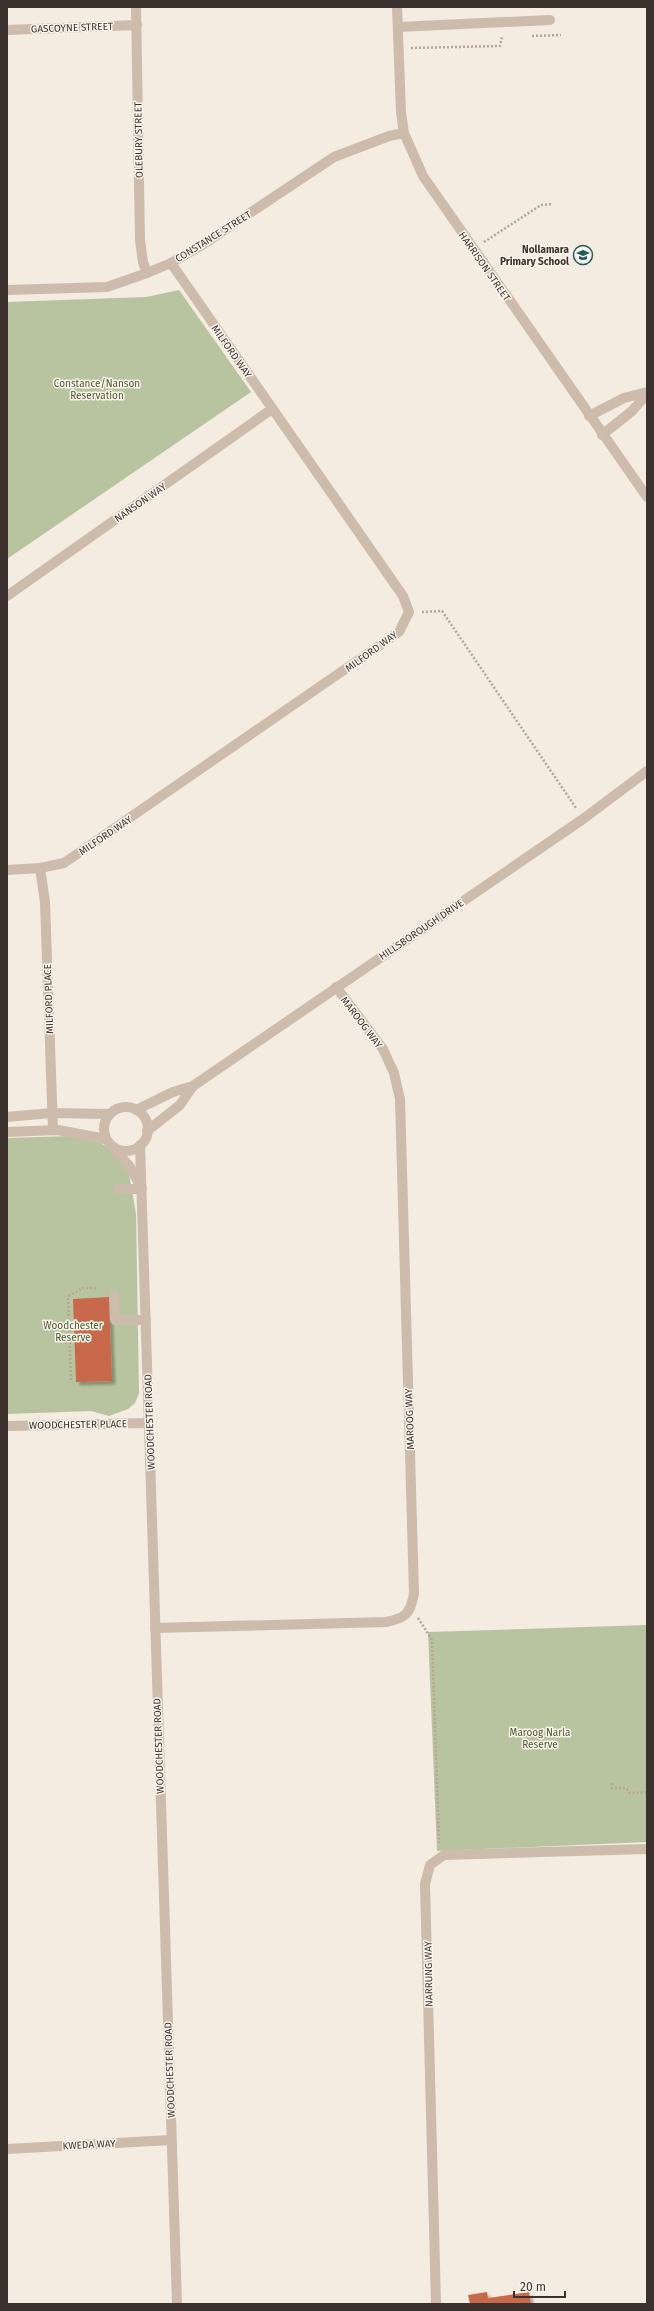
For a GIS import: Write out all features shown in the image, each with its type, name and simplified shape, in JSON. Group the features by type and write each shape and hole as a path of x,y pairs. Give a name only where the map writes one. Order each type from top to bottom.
{"street":[{"name":"OLEBURY STREET","path":"136,7 140,240 143,262 147,273"},
{"name":"HARRISON STREET","path":"397,7 401,112 404,133 424,176 602,435 647,497"},
{"path":"398,27 550,20"},
{"name":"GASCOYNE STREET","path":"7,30 137,25"},
{"name":"CONSTANCE STREET","path":"7,290 107,287 147,273 171,263 202,245 334,157 389,136 404,133"},
{"name":"MILFORD WAY","path":"7,870 40,868 64,863 399,632 409,612 403,596 171,263"},
{"path":"589,416 624,398 647,393"},
{"path":"602,435 632,411 647,393"},
{"name":"NANSON WAY","path":"7,596 272,409"},
{"name":"HILLSBOROUGH DRIVE","path":"136,1110 172,1092 193,1086 583,819 647,771"},
{"name":"MILFORD PLACE","path":"40,868 45,902 53,1130"},
{"name":"MAROOG WAY","path":"336,987 384,1049 394,1073 400,1099 414,1594 412,1608"},
{"name":"HILLSBOROUGH DRIVE","path":"147,1131 180,1105 193,1086"},
{"path":"7,1132 53,1130 72,1131 109,1142 126,1151 140,1145 147,1131 146,1121 142,1115 136,1110 126,1107 115,1109 109,1114 104,1124 109,1142"},
{"path":"7,1117 52,1113 109,1114"},
{"name":"WOODCHESTER ROAD","path":"109,1142 130,1167 142,1188"},
{"name":"WOODCHESTER ROAD","path":"140,1145 154,1628 177,2304"},
{"path":"118,1189 142,1188"},
{"path":"114,1296 115,1320 146,1320"},
{"name":"WOODCHESTER PLACE","path":"7,1426 149,1423"},
{"path":"154,1628 386,1622 402,1619 412,1608"},
{"path":"440,1857 647,1849"},
{"name":"NARRUNG WAY","path":"436,2304 425,1884 430,1865 440,1857"},
{"name":"KWEDA WAY","path":"7,2149 171,2140"}],"path":[{"path":"531,36 561,35"},
{"path":"399,49 500,46 500,37 508,37"},
{"path":"474,248 541,205 553,204"},
{"path":"409,612 442,611 583,819"},
{"path":"70,1380 68,1297 82,1288 96,1288"},
{"path":"412,1608 432,1640 440,1857"},
{"path":"612,1783 612,1788 626,1788 630,1793 647,1792"}],"green space":[{"name":"Constance/Nanson Reservation","path":"179,290 251,392 7,559 7,302 146,297"},
{"name":"Woodchester Reserve","path":"73,1136 96,1139 114,1153 129,1174 136,1214 139,1393 135,1403 128,1409 109,1416 91,1411 7,1414 7,1138"},
{"name":"Maroog Narla Reserve","path":"647,1625 647,1842 437,1851 428,1632"}],"building":[{"path":"109,1297 112,1381 76,1382 73,1299"},
{"path":"487,2292 488,2298 529,2292 531,2304 470,2304 468,2295"}],"place":[{"name":"Nollamara Primary School","path":"583,255"}]}
